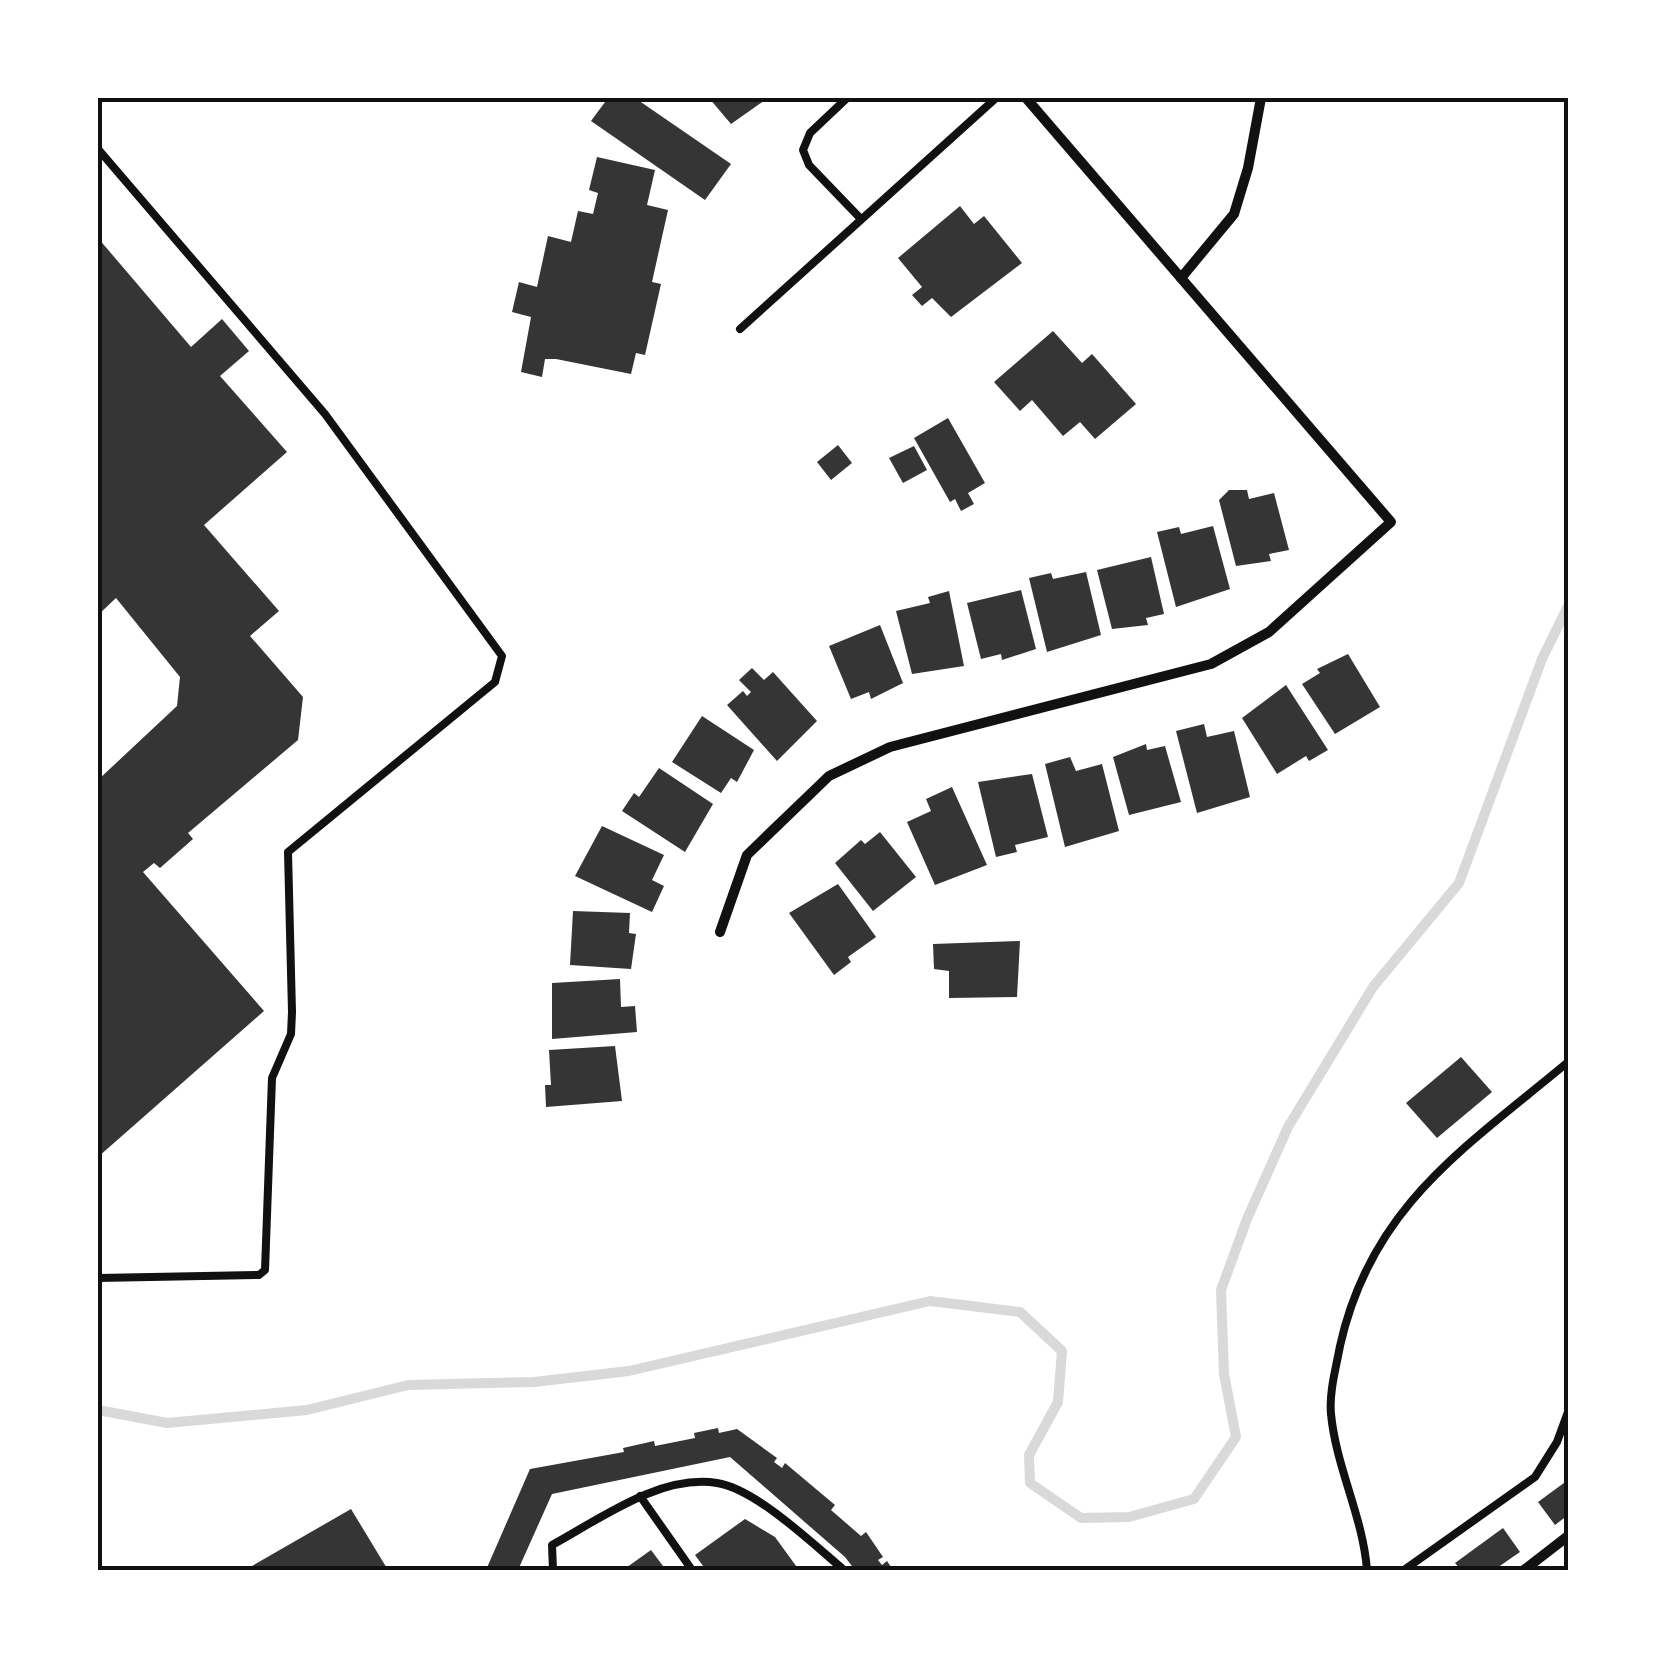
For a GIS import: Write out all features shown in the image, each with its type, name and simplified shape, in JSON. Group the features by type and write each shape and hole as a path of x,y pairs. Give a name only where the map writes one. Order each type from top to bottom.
{"street":[{"path":"720,932 747,855 828,776 890,747 1211,664 1270,632 1391,522 1026,98"},
{"path":"1181,278 1234,214 1248,168 1261,98"},
{"path":"1524,1570 1568,1536"}],"lane":[{"path":"847,98 810,133 802,150 808,165 860,218"},
{"path":"740,328 996,98"},
{"path":"98,149 326,414 502,656 495,682 288,852 292,1012 288,1045 272,1078 265,1270 260,1274 98,1278"},
{"path":"1367,1570 1330,1413 1339,1354 1355,1292 1383,1234 1422,1186 1568,1062"},
{"path":"1404,1570 1535,1477 1552,1453 1568,1412"},
{"path":"552,1570 552,1544 640,1496 698,1482 719,1483 766,1508 844,1570"},
{"path":"640,1496 692,1570"}],"building":[{"path":"608,98 635,98 731,164 705,200 591,121"},
{"path":"709,98 768,98 731,124"},
{"path":"597,157 655,170 647,205 668,210 652,282 661,284 645,355 636,353 631,374 556,359 545,359 542,377 521,372 531,317 512,312 519,282 537,287 548,236 571,242 578,211 593,214 598,193 589,190"},
{"path":"960,206 974,224 984,216 1022,263 951,317 932,298 922,306 912,295 922,287 898,258"},
{"path":"98,238 191,347 222,319 249,351 220,376 287,452 204,525 279,611 250,636 303,697 298,740 188,833 193,839 160,868 154,863 143,872 264,1011 98,1157 98,780 177,706 180,677 116,598 98,615"},
{"path":"1053,331 1082,363 1092,354 1136,404 1095,439 1080,422 1063,436 1032,400 1020,411 994,382"},
{"path":"948,418 985,483 968,493 974,504 961,511 955,499 950,502 914,438"},
{"path":"838,445 852,463 831,480 817,462"},
{"path":"914,446 927,470 903,483 889,458"},
{"path":"1229,490 1247,490 1249,499 1274,493 1289,550 1269,554 1271,561 1236,566 1219,500"},
{"path":"1213,526 1230,589 1176,607 1157,532 1179,527 1181,534"},
{"path":"1151,557 1164,614 1146,618 1148,625 1112,629 1097,570"},
{"path":"1086,572 1101,635 1047,652 1029,578 1051,573 1053,579"},
{"path":"1021,590 1036,649 1002,660 1001,654 981,659 967,603"},
{"path":"949,591 964,666 912,674 896,611 930,603 928,597"},
{"path":"880,625 903,683 871,699 869,692 851,699 829,646"},
{"path":"1348,654 1380,707 1335,734 1302,684 1320,673 1317,669"},
{"path":"752,668 764,680 773,672 817,721 777,761 727,705 743,691 747,696 751,692 739,680"},
{"path":"1286,685 1328,750 1309,761 1306,756 1277,774 1242,718"},
{"path":"702,716 754,750 737,782 731,778 721,793 672,762"},
{"path":"1204,724 1207,737 1234,731 1250,797 1197,813 1176,731"},
{"path":"1146,744 1147,750 1165,746 1181,802 1129,815 1113,757"},
{"path":"1070,757 1076,771 1102,764 1119,831 1065,847 1045,764"},
{"path":"659,768 713,804 685,852 622,811 634,793 639,797"},
{"path":"1032,774 1048,837 1015,845 1017,852 996,857 978,782"},
{"path":"952,787 987,865 935,885 907,822 931,811 926,799"},
{"path":"602,826 664,855 652,880 664,886 652,912 575,876"},
{"path":"880,832 916,877 873,911 835,863 861,840 865,844"},
{"path":"838,884 876,937 848,957 851,962 834,975 789,913"},
{"path":"573,911 630,913 629,933 636,934 631,969 570,965"},
{"path":"1020,941 1017,997 949,998 949,971 934,969 933,944"},
{"path":"620,979 621,1007 635,1006 637,1032 552,1039 552,983"},
{"path":"615,1046 622,1101 546,1107 545,1085 551,1085 549,1050"},
{"path":"1461,1057 1492,1092 1437,1138 1406,1103"},
{"path":"718,1428 719,1433 737,1429 777,1458 774,1462 782,1468 785,1463 835,1505 831,1510 861,1536 866,1532 883,1557 878,1560 882,1565 887,1561 893,1570 855,1570 730,1457 552,1494 518,1570 486,1570 530,1469 624,1452 623,1448 654,1441 655,1446 695,1438 694,1433"},
{"path":"1568,1480 1568,1515 1555,1525 1538,1502"},
{"path":"351,1509 388,1570 245,1570"},
{"path":"745,1519 775,1537 799,1570 706,1570 695,1555"},
{"path":"1503,1528 1520,1552 1494,1570 1461,1570 1455,1563"},
{"path":"651,1550 666,1570 623,1570"}],"waterway":[{"path":"98,1410 167,1423 307,1410 408,1385 534,1382 629,1371 930,1301 1020,1312 1062,1351 1058,1402 1029,1455 1030,1483 1081,1518 1129,1517 1194,1499 1236,1437 1224,1374 1221,1290 1247,1219 1288,1127 1373,987 1459,883 1542,659 1568,606"}]}
